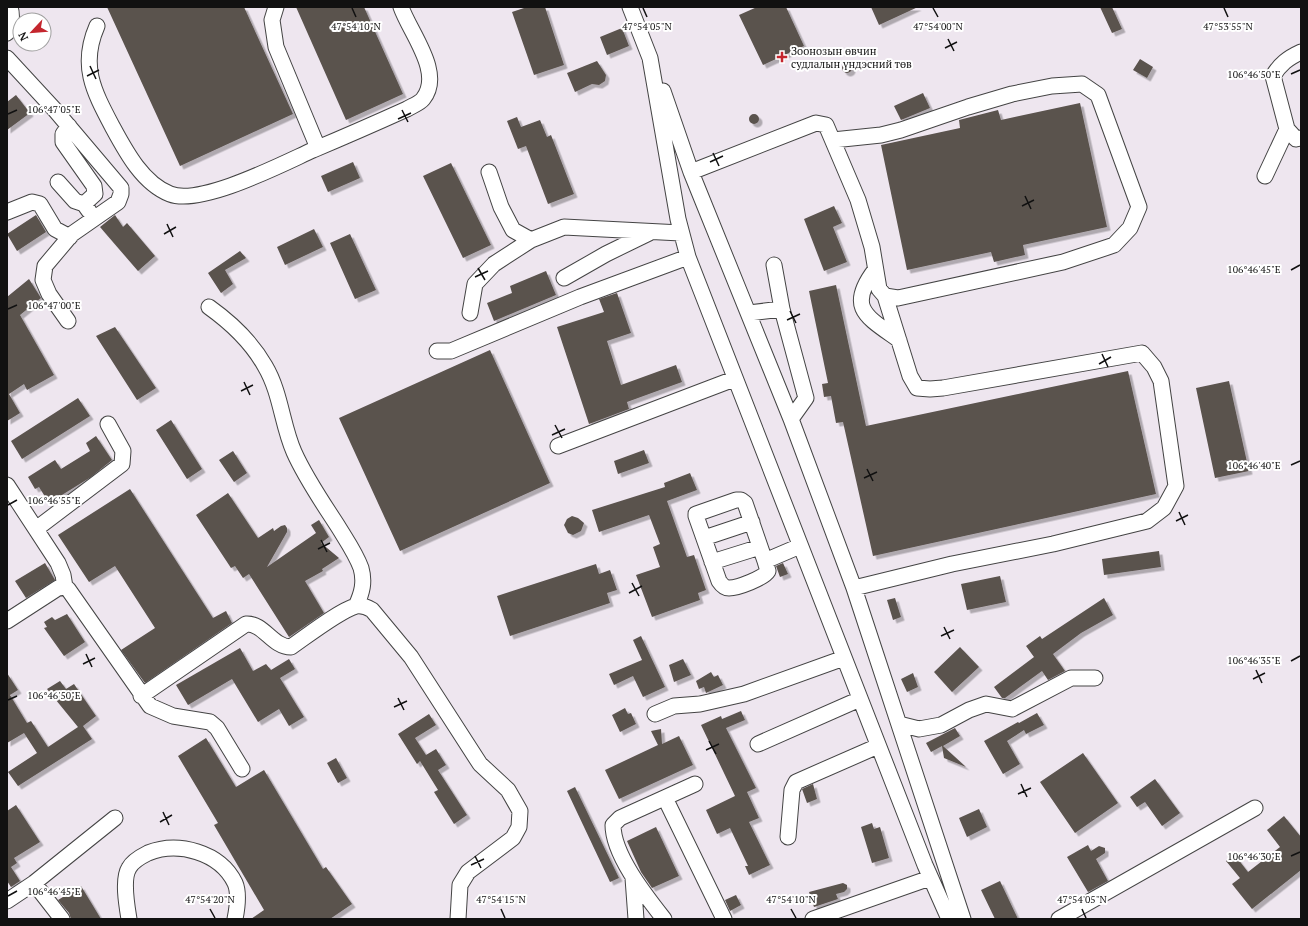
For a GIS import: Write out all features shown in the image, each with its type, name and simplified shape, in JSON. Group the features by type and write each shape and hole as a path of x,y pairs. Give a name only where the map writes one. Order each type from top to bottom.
{"street":[{"path":"7,33 11,25 12,14 10,7"},
{"path":"276,7 272,20 276,46 318,148"},
{"path":"97,26 91,38 88,56 91,84 115,132 143,174 156,186 169,194 179,197 210,192 240,182 407,109 423,100 430,87 431,77 421,47 407,22 401,7"},
{"path":"630,7 691,172 792,419 854,588 963,919"},
{"path":"1301,52 1288,58 1278,66 1273,76 1287,129 1296,138 1301,138"},
{"path":"7,58 69,126 122,188 118,202 70,237 45,266 43,280 49,294 68,321"},
{"path":"650,58 678,219 688,257 734,379 878,746 930,878 948,919"},
{"path":"833,140 888,133 1012,94 1052,86 1082,84 1098,95 1140,207 1130,228 1114,245 1055,264 898,298 885,296"},
{"path":"691,172 816,122 826,125 858,200 872,247 879,289 885,296 910,376 918,388 930,390 1142,353 1154,367 1161,381 1176,486 1164,508 1147,521 1053,544 952,564 854,588"},
{"path":"69,126 63,134 63,142 94,186 95,194 84,204"},
{"path":"1265,176 1287,129"},
{"path":"489,172 501,207 513,230 531,240"},
{"path":"58,182 75,201 84,204 95,218"},
{"path":"7,212 32,202 40,204 55,229 70,237"},
{"path":"470,313 475,284 494,264 531,240 564,227 651,232 682,232"},
{"path":"564,278 606,254 651,232"},
{"path":"437,351 451,351 580,297 688,257"},
{"path":"774,265 782,309 806,398 792,419"},
{"path":"875,270 865,284 860,299 862,308 869,318 899,340"},
{"path":"209,307 224,318 250,345 265,366 276,391 294,451 306,475 350,546 361,568 364,580 361,596 356,606"},
{"path":"749,313 782,309"},
{"path":"558,446 734,379"},
{"path":"36,529 122,464 123,451 108,424"},
{"path":"7,485 58,563 63,575 64,588"},
{"path":"736,500 741,500 745,503 752,522 768,571 761,578 729,588 723,586 719,581 696,516 698,512 736,500"},
{"path":"704,538 752,522"},
{"path":"765,562 800,546"},
{"path":"712,562 760,547"},
{"path":"7,621 55,590 64,588 68,589 141,696 150,706 164,714 184,719 210,722 217,728 242,769"},
{"path":"141,696 246,624 256,626 278,644 284,647 291,647 336,617 356,606 364,606 372,610 411,657 480,764 508,790 520,811 519,827 513,838 468,872 460,885 458,919"},
{"path":"654,714 674,706 700,704 744,694 844,658"},
{"path":"899,724 919,729 941,725 969,710 986,704 1012,709 1071,678 1095,678"},
{"path":"758,744 860,699"},
{"path":"788,837 792,790 796,782 878,746"},
{"path":"664,919 633,877 613,835 613,826 620,818 695,784"},
{"path":"665,798 724,919"},
{"path":"1059,919 1255,808"},
{"path":"7,901 34,883 114,818"},
{"path":"129,919 125,896 128,868 142,856 161,848 192,849 218,862 235,883 237,908 235,919"},
{"path":"633,877 636,919"},
{"path":"813,919 930,878"},
{"path":"34,883 62,919"}],"shaded area":[{"path":"7,7 1301,7 1301,919 7,919"}],"building":[{"path":"107,7 244,7 293,114 180,166"},
{"path":"296,7 364,7 403,94 346,120"},
{"path":"527,7 545,7 564,65 534,75 512,12"},
{"path":"757,7 786,7 804,46 763,65 739,15"},
{"path":"871,7 918,7 879,25"},
{"path":"1100,7 1112,7 1122,29 1112,33"},
{"path":"622,28 629,46 607,55 600,37"},
{"path":"1140,59 1153,67 1147,78 1133,70"},
{"path":"597,61 606,75 605,81 599,85 592,84 575,92 567,73"},
{"path":"845,63 849,63 851,64 851,72 845,73 842,70 842,66"},
{"path":"923,93 930,108 901,120 894,106"},
{"path":"16,95 30,113 7,130 7,102"},
{"path":"1080,103 1107,227 1023,245 1025,255 994,262 991,252 907,270 881,145 960,128 959,120 998,110 1001,120"},
{"path":"752,114 756,114 758,115 758,123 752,124 749,121 749,117"},
{"path":"517,117 521,127 540,120 547,137 551,135 574,194 548,204 526,146 518,149 507,121"},
{"path":"353,162 360,178 328,192 321,176"},
{"path":"451,163 491,245 463,258 423,176"},
{"path":"834,206 842,223 833,227 847,262 824,271 804,219"},
{"path":"36,215 46,232 17,251 7,234"},
{"path":"115,215 123,227 127,223 155,256 138,271 100,227"},
{"path":"314,229 323,247 285,265 277,247"},
{"path":"350,234 376,290 355,299 330,243"},
{"path":"240,251 246,258 225,270 233,284 221,293 208,273"},
{"path":"546,271 556,295 494,321 487,303 512,293 510,286"},
{"path":"29,279 41,298 20,315 54,375 27,390 24,384 9,394 20,413 7,421 7,297"},
{"path":"836,285 866,426 1128,371 1156,494 873,556 843,422 836,423 831,396 824,397 822,384 828,383 809,291"},
{"path":"617,293 631,333 607,341 621,385 676,365 682,382 627,402 629,409 589,424 557,327 604,312 599,299"},
{"path":"115,327 156,388 137,400 96,336"},
{"path":"490,350 550,483 400,551 339,418"},
{"path":"1229,381 1249,471 1215,478 1196,388"},
{"path":"78,398 90,416 22,459 11,441"},
{"path":"171,420 202,469 187,479 156,430"},
{"path":"96,436 112,460 91,477 49,503 39,487 35,489 28,477 55,460 61,469 90,451 86,443"},
{"path":"644,450 649,463 618,474 614,461"},
{"path":"233,451 247,473 234,482 219,460"},
{"path":"690,473 697,490 667,501 687,557 694,555 706,590 698,593 700,600 652,617 636,575 660,567 653,547 660,544 649,515 599,532 592,510 665,487 664,483"},
{"path":"130,489 213,618 226,611 232,623 145,683 121,650 155,628 115,566 89,582 58,535"},
{"path":"228,493 258,538 273,528 274,531 285,525 287,528 287,532 267,567 316,533 311,525 319,520 329,537 321,543 339,558 322,569 323,571 305,581 324,613 289,637 249,574 243,578 235,566 231,568 196,515"},
{"path":"572,516 578,518 584,523 581,531 573,535 568,533 564,525 567,519"},
{"path":"1159,551 1161,567 1104,575 1102,559"},
{"path":"45,563 55,580 26,598 15,581"},
{"path":"783,563 788,574 780,577 776,566"},
{"path":"596,564 599,574 610,570 617,590 607,593 610,603 510,636 497,596"},
{"path":"1000,576 1006,602 967,610 961,584"},
{"path":"895,598 901,617 893,620 887,600"},
{"path":"1104,598 1113,615 1081,633 1053,654 1065,671 1048,680 1042,671 1005,698 1002,698 994,687 1034,657 1026,646 1040,636 1042,639"},
{"path":"67,614 85,642 64,656 44,628 47,627 44,622 52,617 55,620"},
{"path":"641,636 665,687 643,697 633,676 614,685 609,674 642,660 633,640"},
{"path":"960,647 979,667 952,692 934,672"},
{"path":"240,648 253,671 266,664 271,670 289,659 295,669 280,678 304,717 289,726 279,709 258,722 232,679 188,705 176,685"},
{"path":"683,659 691,675 674,682 669,665"},
{"path":"711,672 714,677 718,675 723,685 706,693 704,687 699,689 696,681"},
{"path":"7,673 18,690 10,695 27,723 31,721 48,747 78,727 47,689 60,681 66,689 74,684 96,716 83,726 92,739 18,786 8,772 37,753 24,733 7,743"},
{"path":"913,673 918,687 907,692 901,679"},
{"path":"625,708 628,714 631,713 636,724 620,732 612,715"},
{"path":"741,711 745,720 726,728 756,788 747,792 759,818 749,822 770,865 749,875 745,866 748,866 730,828 717,834 706,810 735,796 701,725 721,716 722,719"},
{"path":"1037,713 1044,725 1026,734 1024,730 1007,741 1020,764 1003,774 984,741"},
{"path":"429,714 436,725 415,738 426,755 436,749 446,765 438,770 467,815 454,824 434,792 438,790 420,761 417,764 398,734"},
{"path":"955,728 960,736 943,746 966,767 944,758 942,746 931,752 926,743"},
{"path":"661,729 662,744 679,736 693,765 619,799 605,770 658,745 651,731"},
{"path":"206,738 236,787 264,770 323,869 326,867 352,904 330,919 251,919 264,910 214,825 218,823 178,756"},
{"path":"1083,753 1118,803 1075,833 1040,782"},
{"path":"336,758 347,778 338,783 327,763"},
{"path":"1155,779 1180,813 1162,826 1145,802 1137,807 1130,797"},
{"path":"813,784 817,799 807,803 802,789"},
{"path":"575,787 619,878 610,882 567,791"},
{"path":"16,805 40,842 14,858 17,863 11,867 20,881 11,887 7,881 7,811"},
{"path":"979,809 987,827 967,837 959,818"},
{"path":"1284,816 1301,837 1301,870 1252,909 1232,884 1240,878 1226,861 1234,854 1248,872 1280,847 1267,830"},
{"path":"872,823 874,829 880,827 889,858 872,863 861,827"},
{"path":"656,827 679,876 652,888 641,872 627,841"},
{"path":"1088,845 1091,851 1099,846 1105,848 1105,853 1096,859 1108,881 1088,892 1067,857"},
{"path":"1000,881 1018,919 995,919 981,890"},
{"path":"843,883 847,885 847,889 844,892 836,894 838,899 814,907 809,892"},
{"path":"81,886 101,919 71,919 69,913 58,900"},
{"path":"736,895 741,905 730,911 725,900"}],"place":[{"name":"Зоонозын өвчин судлалын үндэсний төв","path":"782,57"}]}
